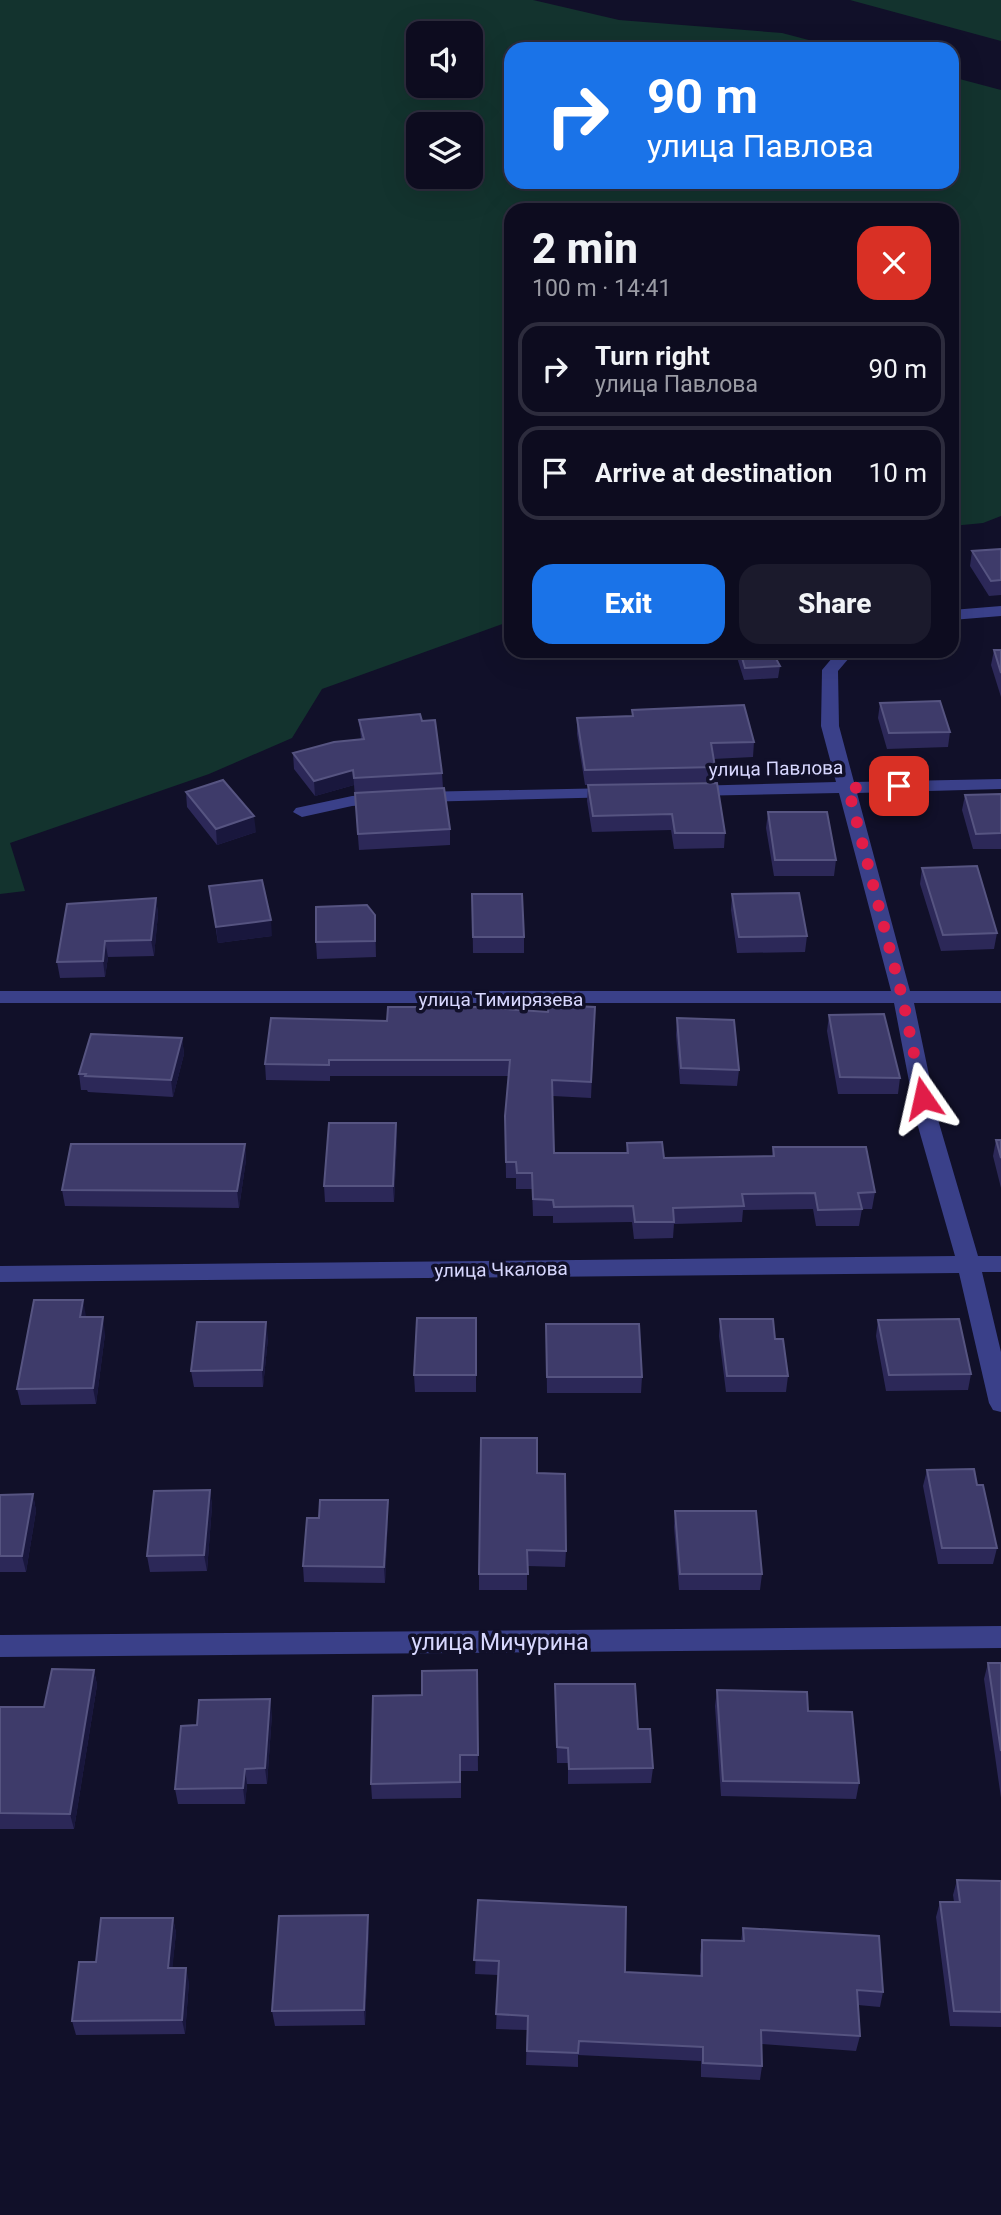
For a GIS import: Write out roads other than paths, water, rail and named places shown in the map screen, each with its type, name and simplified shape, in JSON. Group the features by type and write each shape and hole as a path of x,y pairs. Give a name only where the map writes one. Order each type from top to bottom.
{"street":[{"path":"959,614 1001,611"},
{"path":"841,658 830,670 830,726 903,1000 928,1123 969,1265 1001,1403"},
{"name":"улица Павлова","path":"669,791 1001,784"},
{"path":"302,812 352,801 406,797 627,792"},
{"name":"улица Тимирязева","path":"0,997 903,1000 1001,997"},
{"name":"улица Чкалова","path":"0,1274 1001,1264"},
{"name":"улица Мичурина","path":"0,1646 1001,1637"}]}
